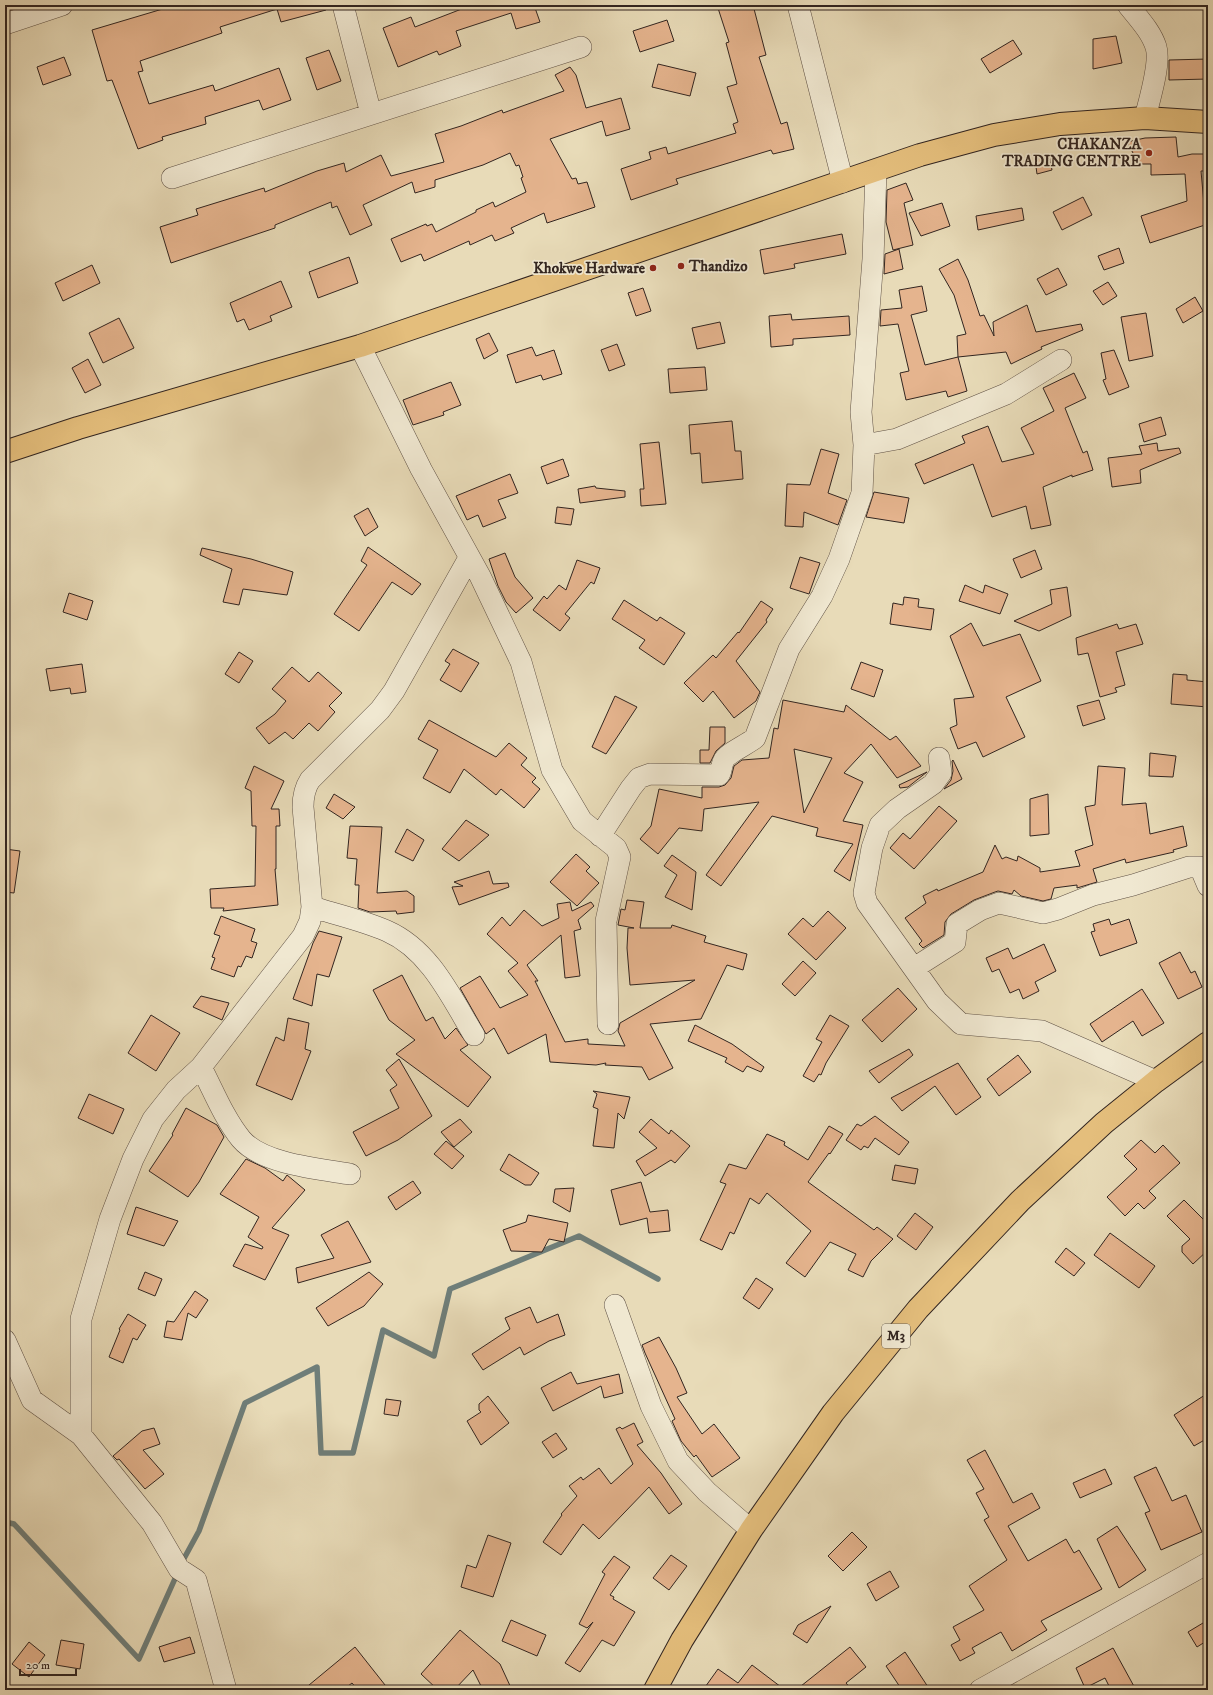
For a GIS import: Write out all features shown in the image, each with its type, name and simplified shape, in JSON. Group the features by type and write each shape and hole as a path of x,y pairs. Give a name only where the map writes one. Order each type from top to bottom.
{"main road":[{"path":"5,452 78,428 360,346 920,156 994,135 1060,124 1145,118 1208,122"},
{"name":"M3","path":"655,1690 682,1640 751,1530 833,1413 918,1309 1020,1201 1104,1123 1156,1081 1208,1043"}],"street":[{"path":"5,24 62,5"},
{"path":"343,5 371,114"},
{"path":"798,5 843,182"},
{"path":"1128,5 1147,29 1156,47 1157,63 1145,118"},
{"path":"172,178 581,47"},
{"path":"600,836 639,778 650,774 719,775 724,760 728,755 755,738 790,649 822,596 839,559 862,493 864,445 861,412 873,259 876,171"},
{"path":"360,346 421,468 480,576 521,662 552,770 582,821 616,848 620,857 606,921 608,1024"},
{"path":"864,445 897,439 1006,394 1061,360"},
{"path":"81,1435 81,1319 110,1219 133,1159 152,1119 176,1090 202,1066 303,936 310,921 312,907 303,807 306,786 310,780 380,710 394,690 470,558"},
{"path":"939,758 941,773 933,784 897,809 880,825 872,848 864,893 867,903 937,1001 961,1024 1042,1031 1156,1081"},
{"path":"914,968 955,942 957,924 980,910 999,903 1043,913 1058,909 1093,895 1133,885 1189,867 1200,867 1208,886"},
{"path":"312,907 388,931 412,946 436,972 474,1035"},
{"path":"202,1066 233,1126 242,1139 254,1150 287,1163 350,1174"},
{"path":"615,1305 651,1406 678,1461 707,1492 751,1530"},
{"path":"5,1340 32,1400 81,1435 152,1523 179,1569 196,1580 226,1690"},
{"path":"980,1690 1208,1563"}],"building":[{"path":"176,5 325,5 326,10 281,22 277,9 220,27 222,33 140,61 143,71 138,72 149,104 213,85 215,91 279,68 291,100 263,110 259,100 205,117 206,124 162,137 163,140 138,149 112,80 107,81 92,30"},
{"path":"472,5 534,5 540,22 516,29 511,13 456,31 461,46 439,55 437,51 398,67 383,28 411,17 415,27"},
{"path":"717,5 753,5 766,55 759,57 781,124 787,122 794,149 773,154 771,150 676,179 678,184 631,200 621,169 651,159 649,152 666,147 668,154 736,133 733,124 738,122 727,87 737,84 726,43 729,42"},
{"path":"667,20 674,41 640,52 633,31"},
{"path":"1116,36 1122,63 1093,69 1093,39"},
{"path":"1013,40 1022,54 990,73 981,59"},
{"path":"329,50 341,81 317,90 306,58"},
{"path":"64,57 71,75 43,85 37,67"},
{"path":"1208,59 1208,79 1169,80 1169,60"},
{"path":"658,64 696,73 690,96 652,87"},
{"path":"570,67 576,75 586,108 621,98 630,129 606,136 602,121 550,139 572,179 576,178 578,184 587,182 595,207 547,223 544,213 511,228 514,233 495,241 492,235 470,245 469,241 424,261 421,254 401,262 391,239 426,224 427,226 432,224 436,232 493,202 495,207 526,192 521,178 523,177 519,165 516,166 510,153 483,165 435,180 435,187 415,193 412,182 363,205 372,225 350,235 337,206 332,208 331,202 275,225 275,228 171,263 160,227 198,215 196,209 264,188 265,192 317,171 344,163 346,172 381,155 391,176 444,162 435,134 461,126 502,110 503,113 564,91 555,75"},
{"path":"1176,137 1178,157 1192,154 1208,154 1208,171 1201,171 1204,204 1208,203 1208,224 1150,243 1141,216 1187,201 1185,174 1151,175 1151,164 1139,164 1127,142 1145,138"},
{"path":"1049,155 1052,170 1037,174 1035,160"},
{"path":"906,183 913,200 904,203 913,245 893,250 886,222 887,190"},
{"path":"1083,197 1092,215 1062,230 1053,212"},
{"path":"942,203 950,226 921,236 909,213"},
{"path":"1022,208 1024,220 978,230 976,216"},
{"path":"842,234 846,254 794,264 795,268 764,274 760,250"},
{"path":"1119,248 1124,263 1104,270 1098,256"},
{"path":"899,249 903,269 884,274 885,254"},
{"path":"349,257 358,283 318,298 309,272"},
{"path":"958,259 968,280 980,316 984,315 994,336 993,322 1027,305 1036,332 1081,324 1083,330 1041,347 1042,349 1011,364 1006,352 958,357 957,336 966,334 954,295 939,269"},
{"path":"92,265 100,283 63,301 55,283"},
{"path":"1058,268 1067,285 1046,295 1037,279"},
{"path":"281,281 292,307 270,316 272,321 249,330 244,319 237,322 230,303"},
{"path":"1108,282 1117,296 1103,305 1093,291"},
{"path":"922,286 927,311 911,315 925,365 958,357 967,391 948,397 946,391 906,400 900,373 909,371 898,324 880,326 881,310 902,308 899,290"},
{"path":"643,288 651,311 636,316 628,293"},
{"path":"1195,297 1203,311 1183,323 1176,309"},
{"path":"1146,313 1153,356 1129,361 1121,317"},
{"path":"791,314 792,320 849,316 850,335 793,339 793,345 771,347 769,316"},
{"path":"119,318 134,348 103,363 89,333"},
{"path":"720,322 725,343 697,349 692,328"},
{"path":"489,333 498,351 484,359 476,339"},
{"path":"617,344 625,365 609,371 601,350"},
{"path":"532,347 536,356 554,350 562,374 543,380 541,375 516,383 507,355"},
{"path":"1114,350 1129,387 1109,395 1103,380 1106,379 1101,353"},
{"path":"88,359 101,385 85,393 72,368"},
{"path":"705,367 707,390 670,393 668,369"},
{"path":"1074,373 1086,398 1065,408 1083,453 1087,451 1093,470 1072,477 1072,475 1043,487 1051,525 1031,529 1026,506 992,517 973,464 924,484 915,464 965,443 962,436 988,426 1002,462 1034,454 1021,428 1054,411 1043,388"},
{"path":"451,382 461,405 443,412 444,415 413,425 403,400"},
{"path":"1161,417 1166,435 1144,442 1139,424"},
{"path":"732,421 735,451 741,451 743,479 702,483 700,453 691,454 689,425"},
{"path":"659,442 666,504 641,506 640,489 644,489 640,444"},
{"path":"1157,443 1158,451 1179,448 1181,453 1140,470 1141,483 1112,487 1108,458 1142,454 1139,446"},
{"path":"821,449 839,454 828,493 847,500 838,525 804,512 803,527 785,526 787,484 810,485"},
{"path":"563,459 569,476 547,484 541,467"},
{"path":"510,474 518,493 498,500 506,518 483,527 478,515 467,520 456,496"},
{"path":"595,486 596,488 625,491 625,497 580,503 578,489"},
{"path":"874,492 909,498 904,523 866,517"},
{"path":"557,507 574,509 571,525 555,523"},
{"path":"368,508 378,527 365,536 354,516"},
{"path":"368,547 421,584 412,595 392,582 359,631 334,614 367,565 361,561"},
{"path":"202,548 251,559 293,572 287,595 243,589 239,605 223,602 232,569 200,555"},
{"path":"1035,550 1042,569 1021,578 1013,559"},
{"path":"505,553 515,577 533,598 516,613 506,602 498,586 489,559"},
{"path":"800,557 820,563 809,594 790,588"},
{"path":"577,560 600,568 594,584 591,582 565,614 570,618 560,631 533,610 544,596 547,599 559,585 566,590"},
{"path":"965,585 983,593 985,585 1008,594 1000,614 959,601"},
{"path":"1067,587 1071,616 1039,631 1014,621 1052,604 1050,590"},
{"path":"69,593 93,601 87,620 63,612"},
{"path":"904,597 919,599 918,607 934,609 931,630 890,624 893,603 903,605"},
{"path":"624,600 657,621 660,617 685,633 664,665 639,648 645,640 612,619"},
{"path":"761,601 773,609 766,620 767,622 736,661 760,692 756,701 734,718 713,691 703,702 684,683 713,655 716,658 738,632 739,633"},
{"path":"971,623 983,646 1020,634 1041,681 1006,697 1025,737 983,757 976,742 958,749 950,728 957,725 954,699 974,697 950,636"},
{"path":"1117,624 1119,629 1136,624 1143,644 1116,652 1125,685 1115,688 1117,692 1100,697 1088,653 1078,655 1076,638"},
{"path":"453,649 479,663 461,692 440,680 450,664 445,661"},
{"path":"239,652 253,661 239,683 225,674"},
{"path":"861,662 883,670 874,697 851,689"},
{"path":"82,664 86,692 71,694 70,688 50,691 46,669"},
{"path":"292,667 309,682 318,672 342,693 329,706 335,712 318,731 309,723 293,739 285,732 269,744 256,728 275,714 286,701 272,689"},
{"path":"1173,674 1187,675 1187,680 1208,682 1208,707 1171,704"},
{"path":"615,696 637,707 606,754 592,747"},
{"path":"783,700 844,712 846,705 890,740 896,736 921,766 897,778 871,744 844,773 863,782 843,821 863,825 850,881 834,871 853,844 816,836 818,828 772,816 721,886 706,875 759,802 704,809 702,831 679,828 658,854 640,839 651,826 659,789 702,798 702,787 719,787 725,785 731,778 734,766 742,760 769,758 774,728 778,729","holes":["794,749 832,758 804,813"]},
{"path":"1099,700 1105,719 1083,726 1077,706"},
{"path":"429,720 496,757 509,743 527,758 521,765 536,778 532,782 540,789 524,808 501,789 496,795 464,769 450,793 423,778 438,750 418,739"},
{"path":"710,727 725,727 725,743 716,751 710,763 700,763 700,750 709,750"},
{"path":"1150,753 1176,756 1173,777 1149,776"},
{"path":"953,760 962,779 944,789 951,780"},
{"path":"254,766 284,781 271,809 279,809 280,826 276,826 275,869 278,905 223,911 224,908 211,908 210,889 255,886 256,826 252,826 251,791 245,788"},
{"path":"1098,766 1125,768 1122,805 1146,803 1150,834 1183,826 1187,846 1173,850 1174,852 1126,863 1125,859 1093,869 1097,882 1077,888 1077,885 1054,888 1051,899 1043,901 1021,896 1014,890 1012,894 998,891 974,900 951,914 945,922 944,935 923,948 919,944 922,941 905,918 926,903 923,896 937,889 938,891 983,872 995,845 1002,859 1006,857 1017,861 1018,856 1040,868 1040,872 1080,866 1075,851 1093,845 1085,807 1095,805"},
{"path":"927,772 908,787 900,788 899,785"},
{"path":"334,794 355,807 343,819 326,808"},
{"path":"1048,794 1049,834 1030,836 1030,799"},
{"path":"939,806 957,821 914,869 890,848 903,833 910,839"},
{"path":"466,820 489,835 459,861 442,849"},
{"path":"350,826 382,827 377,893 407,891 414,896 414,912 397,914 396,911 370,912 358,908 359,885 355,885 357,859 347,858"},
{"path":"407,829 424,840 413,861 395,852"},
{"path":"5,849 20,851 14,893 5,892"},
{"path":"576,854 590,867 586,871 599,883 577,906 550,882"},
{"path":"672,855 696,872 692,910 665,897 677,875 664,866"},
{"path":"489,871 493,884 508,883 509,887 459,905 452,887 463,886 454,882"},
{"path":"627,900 644,902 640,928 671,928 672,925 706,936 704,942 747,954 743,970 727,965 701,1019 650,1024 673,1068 649,1080 642,1067 605,1065 606,1063 596,1065 550,1062 546,1034 508,1054 494,1028 486,1034 460,988 480,976 500,1008 528,995 508,971 518,963 487,934 502,917 510,926 524,910 542,926 559,918 557,904 570,902 572,911 591,902 594,906 578,920 581,929 574,931 580,976 565,978 561,935 527,965 538,981 535,981 565,1042 588,1039 588,1044 625,1046 618,1031 620,1023 695,980 630,985 627,948 628,928 634,928 618,925 621,909 625,910"},
{"path":"828,911 846,928 816,960 788,934 803,918 813,927"},
{"path":"221,916 255,929 251,941 257,943 252,958 246,956 241,967 238,966 234,977 211,969 215,958 212,957 220,936 214,934"},
{"path":"1109,919 1111,925 1129,919 1137,943 1100,956 1091,932 1095,931 1093,924"},
{"path":"319,931 342,937 329,977 317,974 312,1006 293,999 313,943"},
{"path":"1044,944 1056,971 1035,982 1039,991 1023,999 1019,989 1010,993 999,969 992,972 986,958 1008,948 1013,959"},
{"path":"1180,952 1191,973 1195,971 1202,987 1178,999 1159,963"},
{"path":"803,961 816,973 795,996 782,984"},
{"path":"402,975 426,1021 433,1017 445,1039 456,1028 468,1045 460,1050 491,1077 468,1107 396,1054 415,1040 389,1020 373,990"},
{"path":"898,988 917,1009 882,1042 862,1020"},
{"path":"1142,989 1164,1023 1142,1036 1133,1021 1102,1042 1090,1024"},
{"path":"201,996 229,1003 222,1020 193,1007"},
{"path":"151,1015 180,1033 156,1071 128,1053"},
{"path":"830,1015 849,1026 826,1063 821,1075 819,1074 814,1082 803,1076 822,1042 816,1039"},
{"path":"288,1018 309,1023 305,1049 311,1051 292,1100 256,1085 276,1037 284,1041"},
{"path":"695,1025 732,1044 764,1067 761,1072 747,1066 743,1072 725,1062 727,1058 688,1041"},
{"path":"909,1049 913,1055 879,1083 869,1071"},
{"path":"1018,1055 1031,1072 999,1096 987,1079"},
{"path":"399,1059 432,1116 398,1140 366,1156 353,1132 399,1108 390,1090 397,1085 386,1070"},
{"path":"958,1063 981,1097 956,1115 935,1086 902,1111 891,1098"},
{"path":"593,1091 630,1097 624,1119 618,1113 614,1148 593,1146 598,1109 593,1107 597,1094"},
{"path":"89,1094 124,1109 113,1134 78,1118"},
{"path":"186,1108 217,1125 224,1137 199,1182 188,1197 149,1171 173,1135 172,1134"},
{"path":"875,1116 909,1142 899,1155 875,1138 868,1148 864,1146 861,1150 846,1140 857,1124 861,1126"},
{"path":"460,1119 472,1132 454,1147 441,1132"},
{"path":"651,1119 669,1134 671,1130 690,1146 675,1163 671,1160 645,1176 636,1161 657,1148 639,1132"},
{"path":"829,1126 843,1134 830,1154 829,1153 808,1182 874,1230 877,1227 893,1239 871,1261 863,1277 848,1270 856,1254 830,1242 805,1277 786,1263 811,1231 767,1193 759,1204 750,1198 734,1234 730,1232 722,1250 700,1240 726,1184 720,1182 729,1164 746,1169 767,1134 785,1142 784,1145 808,1160"},
{"path":"1141,1140 1155,1153 1163,1145 1180,1163 1149,1191 1156,1198 1144,1209 1138,1203 1125,1216 1107,1197 1137,1169 1124,1156"},
{"path":"446,1141 464,1156 452,1169 434,1154"},
{"path":"509,1154 539,1173 531,1185 525,1185 500,1170"},
{"path":"246,1159 265,1168 283,1181 287,1175 305,1190 272,1228 289,1235 265,1280 233,1266 245,1244 262,1249 263,1247 248,1237 259,1217 220,1194"},
{"path":"895,1165 918,1169 915,1184 892,1180"},
{"path":"413,1181 421,1193 396,1210 388,1197"},
{"path":"641,1182 650,1212 668,1210 670,1231 649,1233 647,1218 620,1225 611,1190"},
{"path":"574,1188 570,1212 553,1202 555,1189"},
{"path":"1184,1200 1208,1224 1208,1250 1193,1264 1182,1252 1182,1246 1190,1239 1167,1216"},
{"path":"136,1207 178,1221 164,1246 127,1234"},
{"path":"915,1213 933,1227 916,1250 897,1236"},
{"path":"528,1215 568,1223 564,1242 549,1239 542,1252 511,1251 503,1230 526,1222"},
{"path":"348,1221 371,1262 298,1283 296,1268 334,1258 321,1235"},
{"path":"1110,1233 1155,1266 1139,1288 1094,1255"},
{"path":"1066,1248 1085,1263 1074,1276 1055,1262"},
{"path":"145,1272 162,1279 155,1296 138,1289"},
{"path":"369,1272 383,1284 364,1306 328,1326 316,1308"},
{"path":"756,1278 773,1289 759,1309 743,1298"},
{"path":"195,1291 208,1300 196,1318 188,1313 182,1340 164,1337 167,1321 174,1322"},
{"path":"530,1307 537,1323 558,1314 565,1335 549,1341 524,1355 520,1347 483,1370 472,1354 510,1329 505,1318"},
{"path":"128,1314 146,1325 137,1340 133,1338 123,1363 109,1357 120,1330 119,1329"},
{"path":"659,1337 676,1368 687,1393 677,1397 702,1434 714,1424 740,1458 712,1477 696,1455 694,1457 681,1441 672,1421 675,1419 645,1353 642,1345"},
{"path":"571,1372 577,1384 619,1374 623,1393 604,1398 601,1386 553,1411 541,1388"},
{"path":"1208,1393 1208,1438 1194,1446 1174,1415"},
{"path":"488,1396 509,1423 481,1445 467,1421 481,1412 479,1410 479,1404"},
{"path":"386,1399 401,1401 398,1416 384,1414"},
{"path":"634,1423 643,1442 637,1445 661,1473 682,1504 669,1514 649,1487 599,1539 583,1524 561,1555 543,1542 562,1515 561,1514 577,1496 569,1486 581,1477 583,1480 599,1468 611,1484 633,1464 616,1429 620,1427 622,1429"},
{"path":"154,1428 160,1444 143,1450 164,1474 145,1489 119,1459 117,1460 113,1456 142,1431"},
{"path":"556,1433 567,1449 553,1458 542,1442"},
{"path":"985,1450 1013,1503 1032,1493 1040,1508 1008,1526 1028,1561 1066,1539 1074,1553 1079,1550 1102,1589 1041,1621 1047,1630 1012,1651 1001,1632 972,1648 975,1653 960,1661 951,1645 960,1640 953,1627 984,1610 969,1586 1007,1560 984,1520 989,1517 976,1493 984,1489 967,1460"},
{"path":"1156,1467 1172,1501 1186,1495 1202,1532 1161,1550 1145,1513 1150,1511 1134,1477"},
{"path":"1105,1469 1112,1484 1080,1498 1073,1483"},
{"path":"1117,1526 1146,1570 1119,1588 1097,1539"},
{"path":"852,1532 867,1547 843,1571 828,1556"},
{"path":"488,1535 511,1543 493,1597 461,1587 467,1565 476,1568"},
{"path":"671,1555 687,1566 669,1590 653,1578"},
{"path":"614,1556 630,1567 610,1595 614,1597 613,1599 635,1612 614,1646 602,1640 580,1672 565,1663 593,1622 587,1628 579,1624 605,1574 602,1572"},
{"path":"890,1571 899,1587 876,1601 867,1584"},
{"path":"831,1606 807,1643 793,1634 798,1625"},
{"path":"511,1620 546,1635 537,1656 502,1641"},
{"path":"1208,1620 1208,1640 1197,1647 1188,1632"},
{"path":"460,1630 500,1664 512,1690 483,1690 473,1670 454,1690 438,1690 421,1674"},
{"path":"190,1637 195,1653 164,1662 159,1647"},
{"path":"61,1640 84,1644 80,1669 56,1665"},
{"path":"29,1642 45,1655 29,1677 12,1664"},
{"path":"355,1647 389,1690 358,1690 352,1683 343,1690 303,1690"},
{"path":"850,1647 866,1667 846,1683 852,1690 796,1690"},
{"path":"1113,1648 1136,1690 1111,1690 1105,1678 1085,1688 1076,1668"},
{"path":"905,1652 930,1690 902,1690 886,1666"},
{"path":"752,1665 785,1690 703,1690 718,1669 738,1683"}],"waterway":[{"path":"181,1564 199,1531 245,1403 317,1367 321,1453 353,1453 383,1330 434,1356 450,1289 579,1236 658,1279"},
{"path":"5,1522 14,1524 139,1659 178,1572"}],"place":[{"name":"CHAKANZA TRADING CENTRE","path":"1149,153"},
{"name":"Thandizo","path":"681,266"},
{"name":"Khokwe Hardware","path":"653,268"}]}
